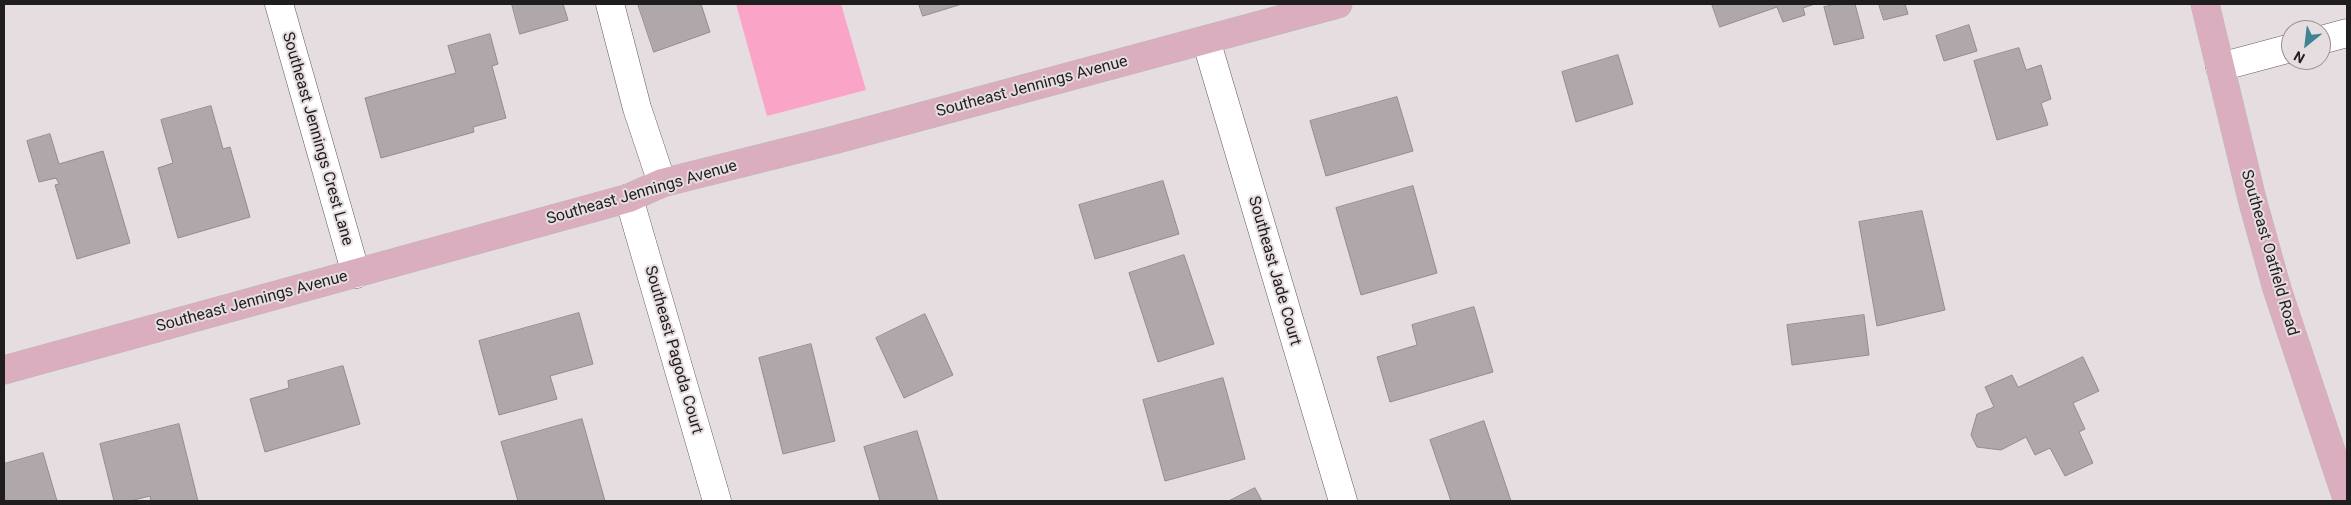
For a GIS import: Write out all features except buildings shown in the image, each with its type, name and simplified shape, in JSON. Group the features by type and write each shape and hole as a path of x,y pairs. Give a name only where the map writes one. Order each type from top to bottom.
{"main road":[{"name":"Southeast Jennings Avenue","path":"4,370 629,198 662,183 834,140 1338,4"},
{"name":"Southeast Oatfield Road","path":"2204,4 2277,289 2347,499"}],"street":[{"name":"Southeast Jennings Crest Lane","path":"279,4 356,274"},
{"path":"610,4 637,108 662,183"},
{"path":"2331,37 2347,33"},
{"name":"Southeast Jade Court","path":"1206,40 1343,501"},
{"path":"2220,67 2281,51"},
{"name":"Southeast Pagoda Court","path":"629,198 718,501"}],"shaded area":[{"path":"736,4 841,4 866,90 767,116"}]}
